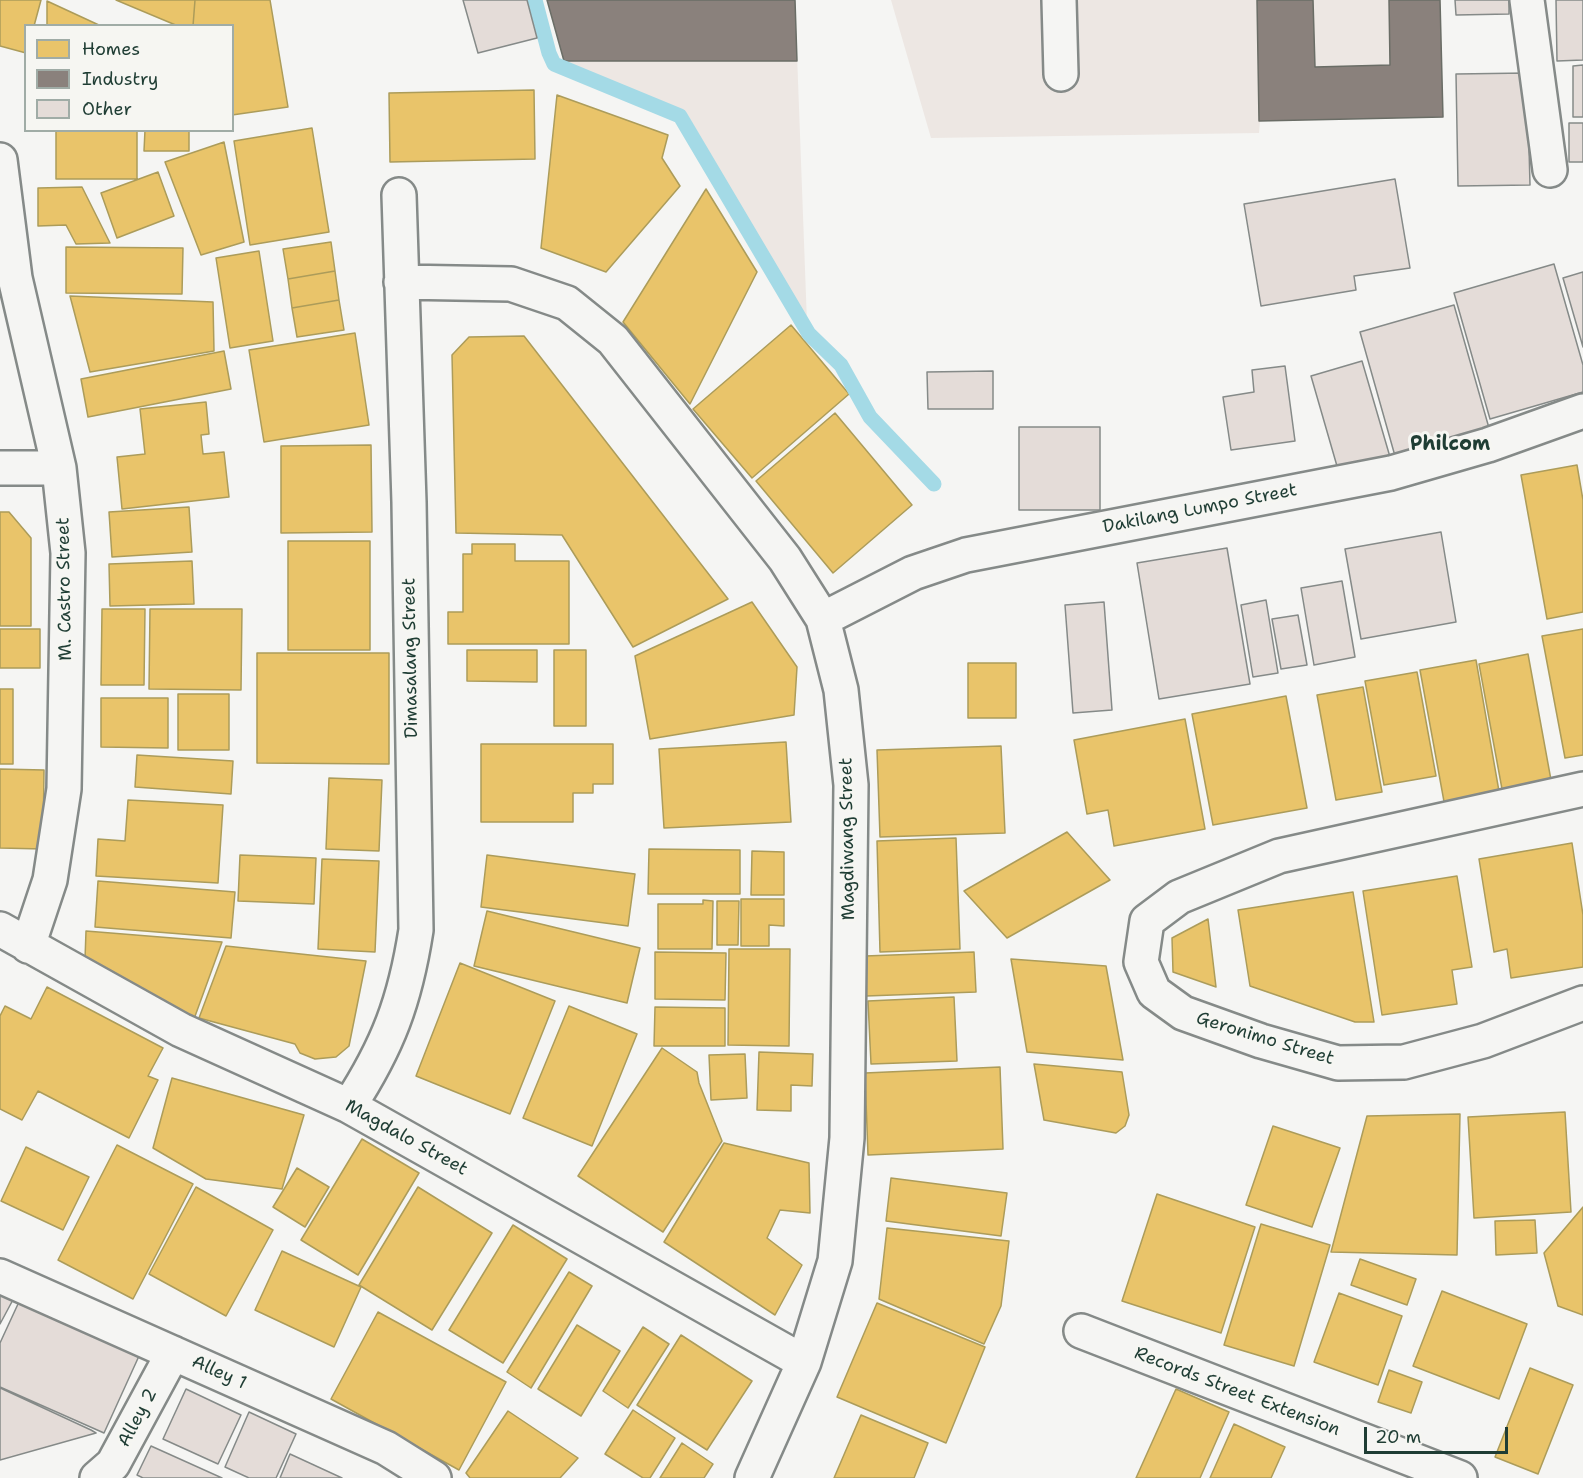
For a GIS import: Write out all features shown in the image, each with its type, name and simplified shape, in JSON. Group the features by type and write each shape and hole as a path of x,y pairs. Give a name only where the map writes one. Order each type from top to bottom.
{"street":[{"path":"1059,0 1061,74"},
{"path":"1527,0 1550,170"},
{"name":"M. Castro Street","path":"0,160 15,278 59,468 68,553 64,789 50,880 27,946"},
{"name":"Dimasalang Street","path":"349,1106 368,1076 393,1028 409,979 416,930 409,502 399,195"},
{"name":"Magdiwang Street","path":"401,282 511,284 567,303 613,340 785,559 823,619 842,690 851,785 847,1138 835,1262 804,1362 752,1478"},
{"name":"Dakilang Lumpo Street","path":"823,619 913,573 966,555 1391,473 1488,445 1583,411"},
{"path":"0,468 59,468"},
{"name":"Geronimo Street","path":"1583,789 1279,856 1179,897 1147,921 1141,963 1154,992 1183,1013 1261,1041 1338,1063 1404,1062 1483,1041 1583,1003"},
{"name":"Magdalo Street","path":"0,929 181,1030 349,1106 804,1362"},
{"name":"Alley 1","path":"0,1276 386,1448 434,1478"},
{"name":"Records Street Extension","path":"1081,1331 1419,1471 1460,1478"},
{"name":"Alley 2","path":"98,1478 113,1464 173,1353"}],"shaded area":[{"path":"547,0 795,0 807,323 686,112 564,61"},
{"path":"891,0 1440,0 1443,117 1260,121 1259,133 931,138"}],"building: Homes":[{"path":"0,0 41,0 35,24 24,24 24,52 0,46"},
{"path":"116,0 195,0 193,24 173,24"},
{"path":"195,0 270,0 288,107 234,115 234,24 193,24"},
{"path":"47,1 97,24 47,24"},
{"path":"534,90 535,159 390,162 389,93"},
{"path":"557,95 668,135 662,158 680,186 606,272 541,248"},
{"path":"312,128 329,232 250,245 234,141"},
{"path":"56,132 137,132 137,179 56,179"},
{"path":"145,132 189,132 189,151 144,151"},
{"path":"224,142 244,242 201,255 165,162"},
{"path":"158,172 174,216 117,238 101,193"},
{"path":"82,187 110,243 76,244 66,225 38,226 38,188"},
{"path":"706,189 757,272 690,404 623,322"},
{"path":"331,242 335,271 288,279 283,249"},
{"path":"66,247 183,248 182,294 66,293"},
{"path":"259,251 273,341 230,348 216,258"},
{"path":"335,271 339,300 292,308 288,279"},
{"path":"70,296 213,302 214,351 90,372"},
{"path":"339,300 344,330 297,337 292,308"},
{"path":"791,325 849,394 752,478 693,409"},
{"path":"355,333 369,425 264,442 249,350"},
{"path":"524,336 728,599 633,647 562,535 456,533 452,355 469,337"},
{"path":"224,351 231,389 88,417 81,379"},
{"path":"206,402 209,434 201,435 203,454 224,452 229,497 122,509 117,457 145,454 140,409"},
{"path":"835,413 912,505 833,573 756,481"},
{"path":"371,445 372,532 281,533 281,446"},
{"path":"1577,465 1583,500 1583,612 1547,619 1521,475"},
{"path":"189,507 192,552 112,557 109,512"},
{"path":"0,512 9,512 31,538 31,626 0,626"},
{"path":"288,541 370,541 370,650 288,650"},
{"path":"472,544 515,544 515,561 569,561 569,644 448,644 448,612 463,612 463,554 472,554"},
{"path":"192,561 194,604 110,606 109,564"},
{"path":"752,602 797,667 794,715 650,739 635,656"},
{"path":"102,609 145,609 144,685 101,685"},
{"path":"150,609 242,609 241,690 149,689"},
{"path":"0,629 40,629 40,668 0,668"},
{"path":"1583,629 1583,755 1565,758 1542,636"},
{"path":"467,650 537,650 537,682 467,681"},
{"path":"554,650 586,650 586,726 554,726"},
{"path":"257,653 389,653 389,764 257,763"},
{"path":"1528,654 1551,780 1502,789 1479,664"},
{"path":"1476,660 1500,797 1445,807 1420,670"},
{"path":"968,663 1016,663 1016,718 968,718"},
{"path":"1417,672 1436,776 1384,785 1365,681"},
{"path":"1363,687 1382,792 1336,800 1317,695"},
{"path":"0,689 13,689 13,764 0,764"},
{"path":"178,694 229,694 229,750 178,750"},
{"path":"1286,696 1307,808 1213,825 1192,714"},
{"path":"101,698 168,698 168,748 101,747"},
{"path":"1185,719 1205,829 1114,846 1108,810 1087,814 1074,740"},
{"path":"786,742 791,822 664,828 659,749"},
{"path":"481,744 613,744 613,784 593,784 593,793 573,793 573,822 481,822"},
{"path":"1001,746 1005,833 880,837 877,750"},
{"path":"137,755 233,761 231,794 135,787"},
{"path":"0,769 44,770 43,849 0,848"},
{"path":"329,778 382,780 379,851 326,849"},
{"path":"128,800 223,805 218,883 96,876 98,839 125,841"},
{"path":"1067,832 1110,880 1007,938 964,891"},
{"path":"956,838 960,949 880,952 877,841"},
{"path":"1572,843 1583,915 1583,967 1511,978 1507,949 1494,952 1479,859"},
{"path":"649,849 740,850 740,894 648,894"},
{"path":"752,851 784,852 784,895 751,895"},
{"path":"240,855 316,858 314,904 238,901"},
{"path":"487,855 635,874 628,926 481,907"},
{"path":"322,859 379,861 375,952 318,949"},
{"path":"1457,876 1472,967 1452,970 1457,1004 1382,1015 1363,891"},
{"path":"98,881 235,892 231,938 95,927"},
{"path":"1353,892 1374,1022 1355,1022 1250,986 1238,910"},
{"path":"741,899 784,899 784,926 769,925 769,946 741,946"},
{"path":"703,900 713,901 712,949 658,949 658,904 703,904"},
{"path":"717,901 739,901 738,945 717,945"},
{"path":"487,911 640,948 627,1003 474,966"},
{"path":"1208,919 1216,987 1173,972 1172,938"},
{"path":"86,931 222,942 194,1019 85,959"},
{"path":"226,946 366,961 349,1046 336,1057 315,1059 300,1053 295,1044 199,1018"},
{"path":"729,949 790,949 789,1046 728,1045"},
{"path":"655,952 726,953 725,1000 655,999"},
{"path":"974,952 976,992 866,996 865,956"},
{"path":"1011,959 1106,966 1123,1060 1027,1052"},
{"path":"460,963 555,1001 510,1114 416,1076"},
{"path":"47,987 163,1048 148,1076 158,1080 129,1138 38,1091 22,1120 0,1109 0,1016 5,1006 31,1019"},
{"path":"954,997 957,1061 871,1064 868,1001"},
{"path":"569,1006 637,1034 592,1146 523,1118"},
{"path":"655,1007 725,1008 725,1046 654,1046"},
{"path":"662,1048 697,1072 699,1083 722,1141 663,1232 578,1176"},
{"path":"759,1052 813,1054 812,1086 791,1085 791,1111 757,1110"},
{"path":"745,1054 747,1098 711,1100 709,1055"},
{"path":"1034,1064 1122,1072 1129,1115 1125,1126 1116,1133 1044,1120"},
{"path":"1000,1067 1003,1149 868,1155 865,1073"},
{"path":"172,1078 304,1115 282,1189 206,1179 153,1148"},
{"path":"1565,1112 1571,1212 1474,1218 1468,1117"},
{"path":"1460,1114 1457,1255 1331,1252 1367,1116"},
{"path":"1273,1126 1340,1148 1312,1227 1246,1205"},
{"path":"362,1139 419,1173 358,1275 301,1240"},
{"path":"724,1143 809,1163 810,1213 780,1210 767,1238 802,1265 775,1315 664,1242"},
{"path":"117,1145 193,1184 133,1299 58,1260"},
{"path":"26,1147 89,1177 63,1230 1,1201"},
{"path":"297,1168 329,1187 305,1227 273,1207"},
{"path":"891,1178 1007,1193 1001,1236 886,1221"},
{"path":"196,1187 273,1230 226,1316 149,1274"},
{"path":"418,1187 492,1233 432,1330 359,1285"},
{"path":"1157,1194 1255,1227 1221,1333 1122,1301"},
{"path":"1583,1207 1583,1315 1558,1306 1544,1253"},
{"path":"1535,1220 1537,1253 1496,1255 1495,1221"},
{"path":"1261,1224 1330,1245 1294,1366 1224,1345"},
{"path":"513,1225 567,1259 503,1363 449,1330"},
{"path":"887,1228 1009,1241 1001,1306 984,1344 879,1299"},
{"path":"282,1251 361,1287 334,1347 255,1310"},
{"path":"1360,1259 1416,1279 1407,1305 1351,1285"},
{"path":"569,1272 592,1286 531,1388 507,1372"},
{"path":"1442,1291 1527,1324 1499,1399 1413,1366"},
{"path":"1339,1293 1402,1316 1378,1385 1314,1362"},
{"path":"877,1303 985,1347 946,1443 837,1397"},
{"path":"378,1312 506,1382 459,1470 331,1399"},
{"path":"577,1325 620,1351 581,1416 538,1389"},
{"path":"643,1327 669,1344 628,1408 603,1391"},
{"path":"681,1335 752,1381 707,1450 637,1405"},
{"path":"1530,1368 1573,1385 1538,1474 1495,1457"},
{"path":"1389,1370 1422,1382 1411,1413 1378,1402"},
{"path":"1176,1389 1229,1412 1200,1478 1136,1478"},
{"path":"633,1410 675,1438 650,1478 643,1478 605,1454"},
{"path":"508,1411 578,1458 560,1478 470,1478 466,1473"},
{"path":"861,1415 928,1443 914,1478 834,1478"},
{"path":"1234,1424 1285,1447 1271,1478 1210,1478"},
{"path":"682,1443 713,1464 704,1478 660,1478"}],"building: Industry":[{"path":"547,0 795,0 797,61 564,61"},
{"path":"1257,0 1313,0 1315,67 1390,65 1389,0 1440,0 1443,117 1259,121"}],"building: Other":[{"path":"463,0 527,0 537,38 478,53"},
{"path":"1455,0 1509,0 1509,14 1456,15"},
{"path":"1556,0 1583,0 1583,60 1557,61"},
{"path":"1583,65 1583,117 1573,117 1573,66"},
{"path":"1527,73 1530,185 1458,186 1456,74"},
{"path":"1569,123 1583,123 1583,162 1569,162"},
{"path":"1395,179 1410,268 1354,276 1356,290 1261,306 1244,204"},
{"path":"1554,264 1583,365 1583,392 1490,419 1454,293"},
{"path":"1583,272 1583,347 1563,278"},
{"path":"1454,305 1489,428 1395,456 1360,332"},
{"path":"1362,361 1390,457 1339,473 1311,376"},
{"path":"1285,366 1295,441 1231,450 1223,397 1254,392 1252,370"},
{"path":"993,371 993,409 928,409 927,372"},
{"path":"1019,427 1100,427 1100,510 1019,510"},
{"path":"1441,532 1456,622 1361,639 1345,549"},
{"path":"1227,548 1250,684 1159,699 1137,563"},
{"path":"1342,581 1355,657 1314,665 1301,588"},
{"path":"1266,600 1278,673 1253,677 1241,605"},
{"path":"1104,602 1112,710 1073,713 1065,605"},
{"path":"1298,615 1307,665 1281,669 1272,619"},
{"path":"0,1288 15,1296 0,1324"},
{"path":"24,1291 144,1345 104,1433 0,1387 0,1343"},
{"path":"0,1388 91,1430 96,1433 0,1460"},
{"path":"186,1389 241,1415 218,1464 163,1439"},
{"path":"249,1412 296,1434 276,1478 249,1478 225,1467"},
{"path":"151,1446 222,1478 143,1478 137,1475"},
{"path":"290,1454 342,1478 280,1478"}],"waterway":[{"path":"535,0 554,64 680,116 809,334 841,365 870,417 934,484"}],"district":[{"name":"Philcom","path":"1450,445"}]}
